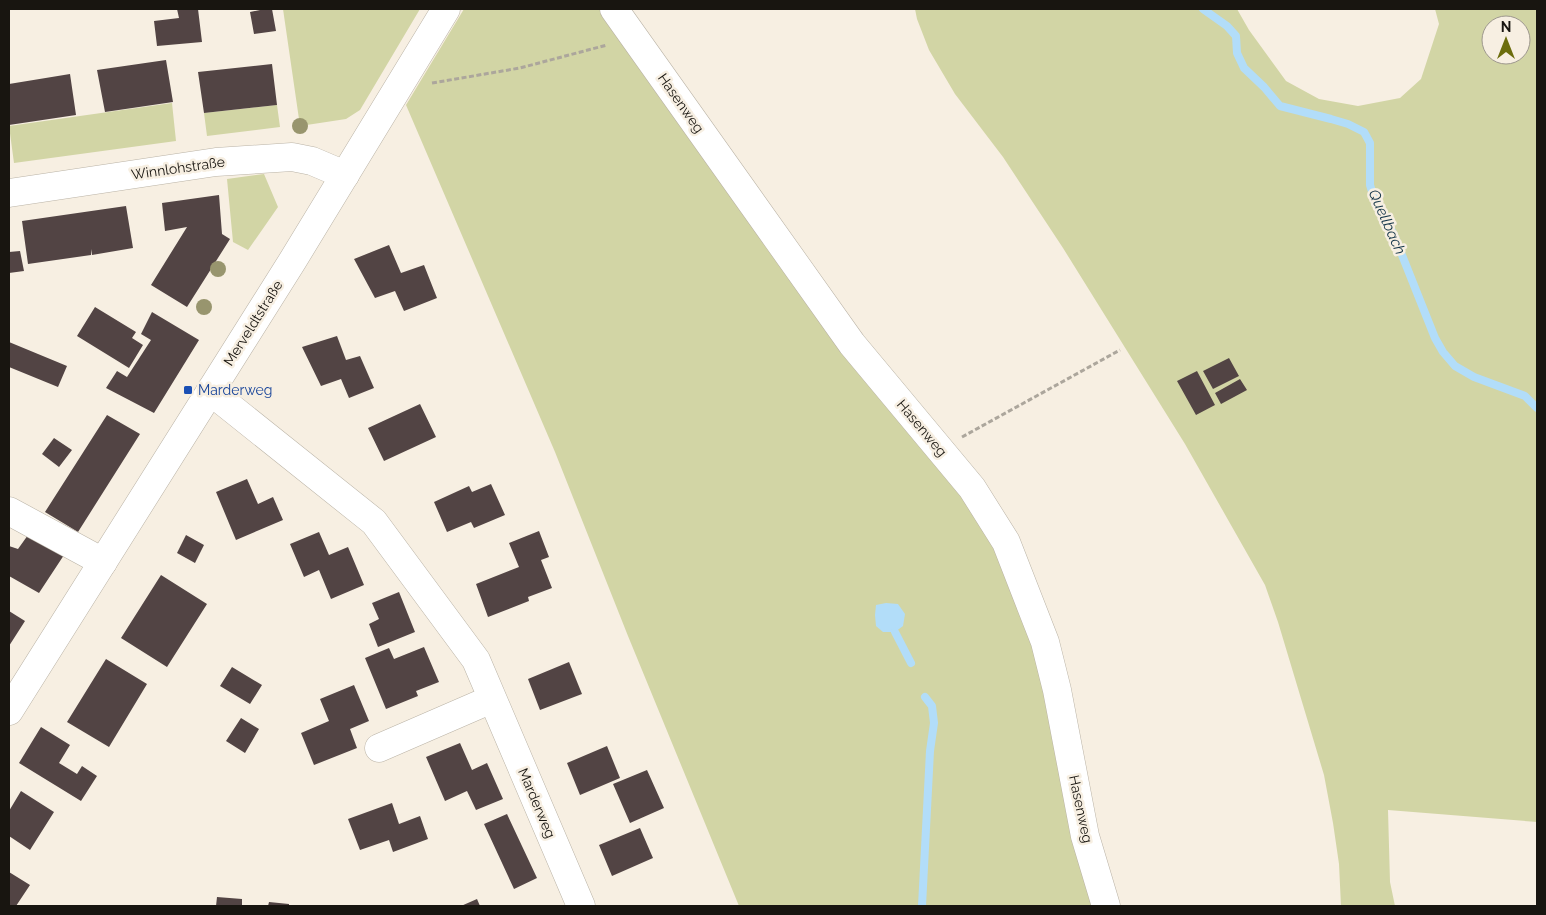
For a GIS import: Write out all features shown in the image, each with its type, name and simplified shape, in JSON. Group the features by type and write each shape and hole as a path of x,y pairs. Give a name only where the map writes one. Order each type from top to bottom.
{"street":[{"name":"Merveldtstraße","path":"9,711 345,175 446,9"},
{"name":"Hasenweg","path":"614,9 852,344 972,488 1006,542 1045,642 1057,690 1085,836 1106,906"},
{"name":"Winnlohstraße","path":"9,193 216,162 292,157 312,161 345,175"},
{"name":"Marderweg","path":"210,391 374,522 476,660 581,906"},
{"path":"9,510 103,562"},
{"path":"379,748 492,699"}],"path":[{"path":"397,89 520,68 635,38"},
{"path":"939,449 1120,350"}],"green space":[{"path":"283,9 420,9 360,110 346,119 300,126"},
{"path":"464,9 607,9 954,473 1023,597 1096,906 739,906 555,452 406,105"},
{"path":"915,9 1237,9 1249,30 1286,81 1319,99 1358,106 1400,98 1421,79 1439,24 1435,9 1537,9 1537,822 1388,810 1390,882 1395,906 1341,906 1339,864 1324,775 1265,585 1185,444 1063,248 1003,157 955,94 929,50"},
{"path":"172,103 176,141 14,163 9,126"},
{"path":"277,105 280,127 207,136 204,113"},
{"path":"264,174 278,207 248,250 233,242 227,179"}],"water":[{"path":"886,603 898,604 905,614 903,626 895,632 883,632 876,626 876,605"}],"building":[{"path":"177,9 198,9 202,42 157,46 154,21 179,18"},
{"path":"272,9 276,31 254,34 250,12"},
{"path":"166,60 173,102 105,112 97,70"},
{"path":"272,64 277,105 204,113 198,72"},
{"path":"70,74 76,115 9,125 9,84"},
{"path":"219,195 222,234 230,239 187,307 151,285 187,227 165,231 162,203"},
{"path":"126,206 133,248 92,255 91,249 91,255 28,264 22,221"},
{"path":"389,245 401,273 424,265 437,298 404,311 395,291 375,298 354,259"},
{"path":"20,251 24,271 9,273 9,252"},
{"path":"95,307 136,332 132,338 143,345 129,368 77,336"},
{"path":"152,312 199,340 154,413 106,388 117,371 127,377 151,340 141,334"},
{"path":"337,336 346,360 360,356 374,388 349,398 341,379 321,386 302,347"},
{"path":"9,342 67,366 58,387 9,367"},
{"path":"1229,358 1239,376 1213,389 1203,371"},
{"path":"1197,371 1215,405 1196,415 1177,381"},
{"path":"1240,379 1247,390 1221,404 1215,393"},
{"path":"420,404 436,437 384,461 368,428"},
{"path":"107,415 140,434 78,532 45,512"},
{"path":"54,438 72,450 59,467 42,454"},
{"path":"247,479 258,504 273,497 283,520 236,540 216,492"},
{"path":"491,484 505,515 474,528 471,522 447,532 434,502 469,486 472,492"},
{"path":"539,531 549,557 541,560 552,588 528,597 529,601 488,617 476,584 519,567 509,543"},
{"path":"319,532 329,555 348,547 364,585 331,599 319,570 304,577 290,544"},
{"path":"28,535 64,555 39,593 9,576 9,546 18,549"},
{"path":"186,535 204,545 195,563 177,553"},
{"path":"161,575 207,604 167,667 121,638"},
{"path":"399,592 415,632 378,647 369,624 379,619 372,603"},
{"path":"9,611 25,621 9,646"},
{"path":"424,647 439,682 416,691 418,696 386,709 365,658 389,648 394,659"},
{"path":"106,659 147,684 109,747 67,722"},
{"path":"569,662 582,694 540,710 528,679"},
{"path":"232,667 262,685 250,704 220,686"},
{"path":"354,685 369,721 350,729 357,748 314,765 301,733 329,721 320,699"},
{"path":"241,718 259,729 245,753 226,741"},
{"path":"41,727 70,745 59,763 77,774 82,766 97,776 81,801 19,763"},
{"path":"460,743 472,770 487,763 503,799 476,810 467,791 445,801 426,757"},
{"path":"607,746 620,778 580,795 567,763"},
{"path":"647,770 664,808 630,823 613,784"},
{"path":"21,791 54,812 30,850 9,836 9,811"},
{"path":"392,803 399,824 420,816 428,839 393,852 389,840 360,850 348,819"},
{"path":"507,814 537,878 514,889 484,824"},
{"path":"640,828 653,858 612,876 599,845"},
{"path":"9,872 30,885 16,906 9,906"},
{"path":"217,897 242,899 242,906 216,906"},
{"path":"477,899 480,906 461,906"},
{"path":"269,902 289,904 289,906 268,906"}],"waterway":[{"name":"Quellbach","path":"1203,9 1227,26 1236,36 1237,53 1244,68 1280,106 1348,124 1364,132 1370,143 1370,185 1374,198 1394,235 1435,338 1443,352 1455,366 1474,377 1525,396 1537,408"},
{"path":"895,632 911,663"},
{"path":"922,906 930,751 934,723 932,706 925,697"}],"place":[{"name":"Marderweg","path":"188,390"}]}
